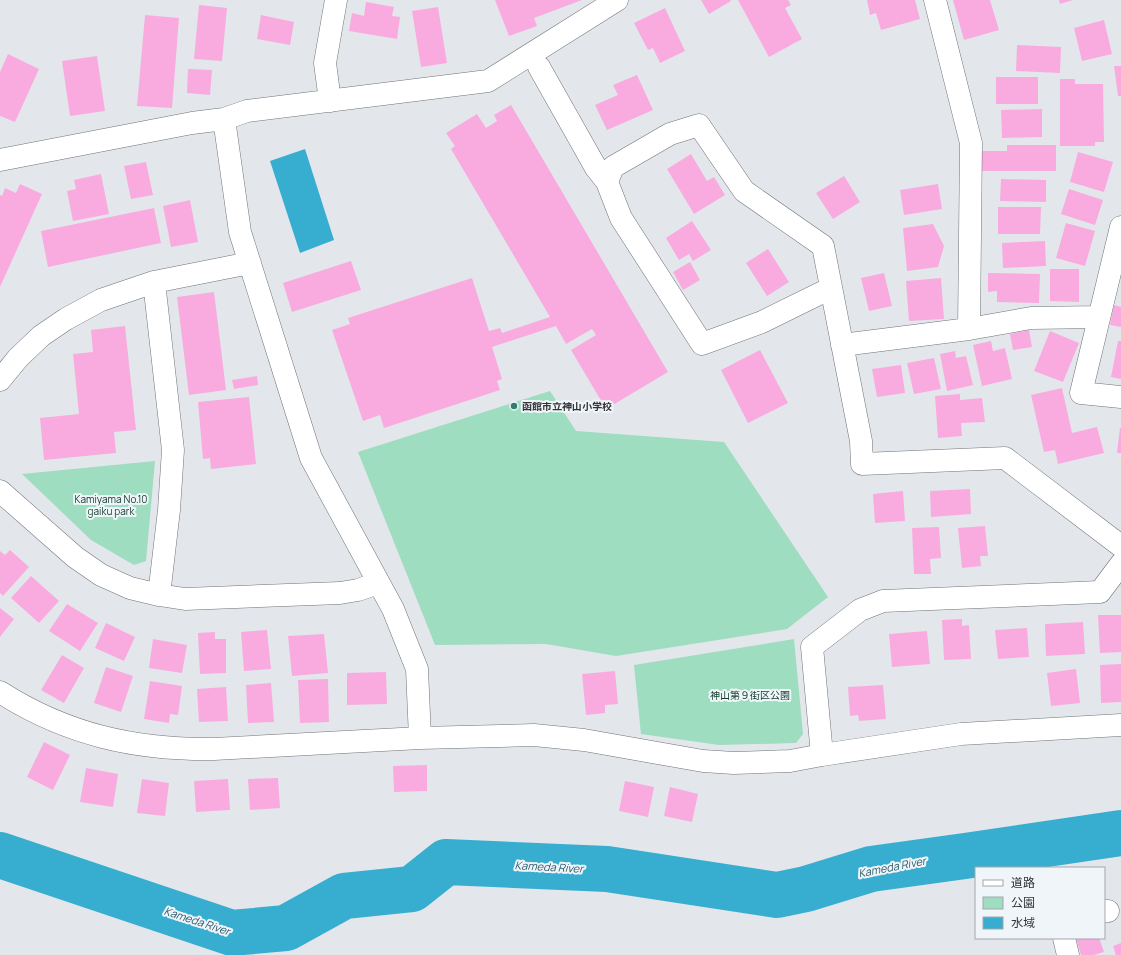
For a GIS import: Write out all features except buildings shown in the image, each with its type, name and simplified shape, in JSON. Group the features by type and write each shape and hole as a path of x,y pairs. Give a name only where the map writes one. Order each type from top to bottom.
{"street":[{"path":"330,101 325,63 336,0"},
{"path":"0,160 192,123 224,119 247,111 488,81 617,0"},
{"path":"934,0 971,143 969,329"},
{"path":"539,67 596,168 607,182 621,218 702,344 762,322 831,288"},
{"path":"224,119 240,232 311,458 393,609 417,669 420,738"},
{"path":"607,182 613,167 670,134 699,125 744,190 824,246 861,441 862,464 1005,458 1121,546"},
{"path":"1121,227 1081,393 1121,397"},
{"path":"0,380 18,358 41,336 66,318 101,300 154,282 250,263"},
{"path":"154,282 173,450 169,510 159,595"},
{"path":"842,345 969,329 1032,318 1099,317"},
{"path":"0,491 75,557 101,575 130,588 185,599 340,593 358,590 378,583"},
{"path":"822,755 812,647 860,610 883,601 1100,592 1121,564"},
{"path":"0,692 27,708 52,720 107,739 138,745 180,749 214,749 420,738 534,735 584,740 703,761 734,763 790,761 961,734 1121,725"},
{"path":"1064,939 1068,955"}],"green space":[{"path":"550,391 576,431 724,442 828,597 787,629 616,656 546,644 435,645 358,452"},
{"name":"Kamiyama No.10 gaiku park","path":"155,461 146,561 134,565 91,540 22,474"},
{"name":"神山第９街区公園","path":"794,639 803,734 796,743 719,745 641,734 634,665"}],"water":[{"path":"305,149 334,240 300,253 270,161"}],"waterway":[{"name":"Kameda River","path":"0,855 232,933 286,928 344,896 412,889 446,862 607,869 777,895 806,889 871,869 1121,833"}],"place":[{"name":"函館市立神山小学校","path":"514,406"}]}
